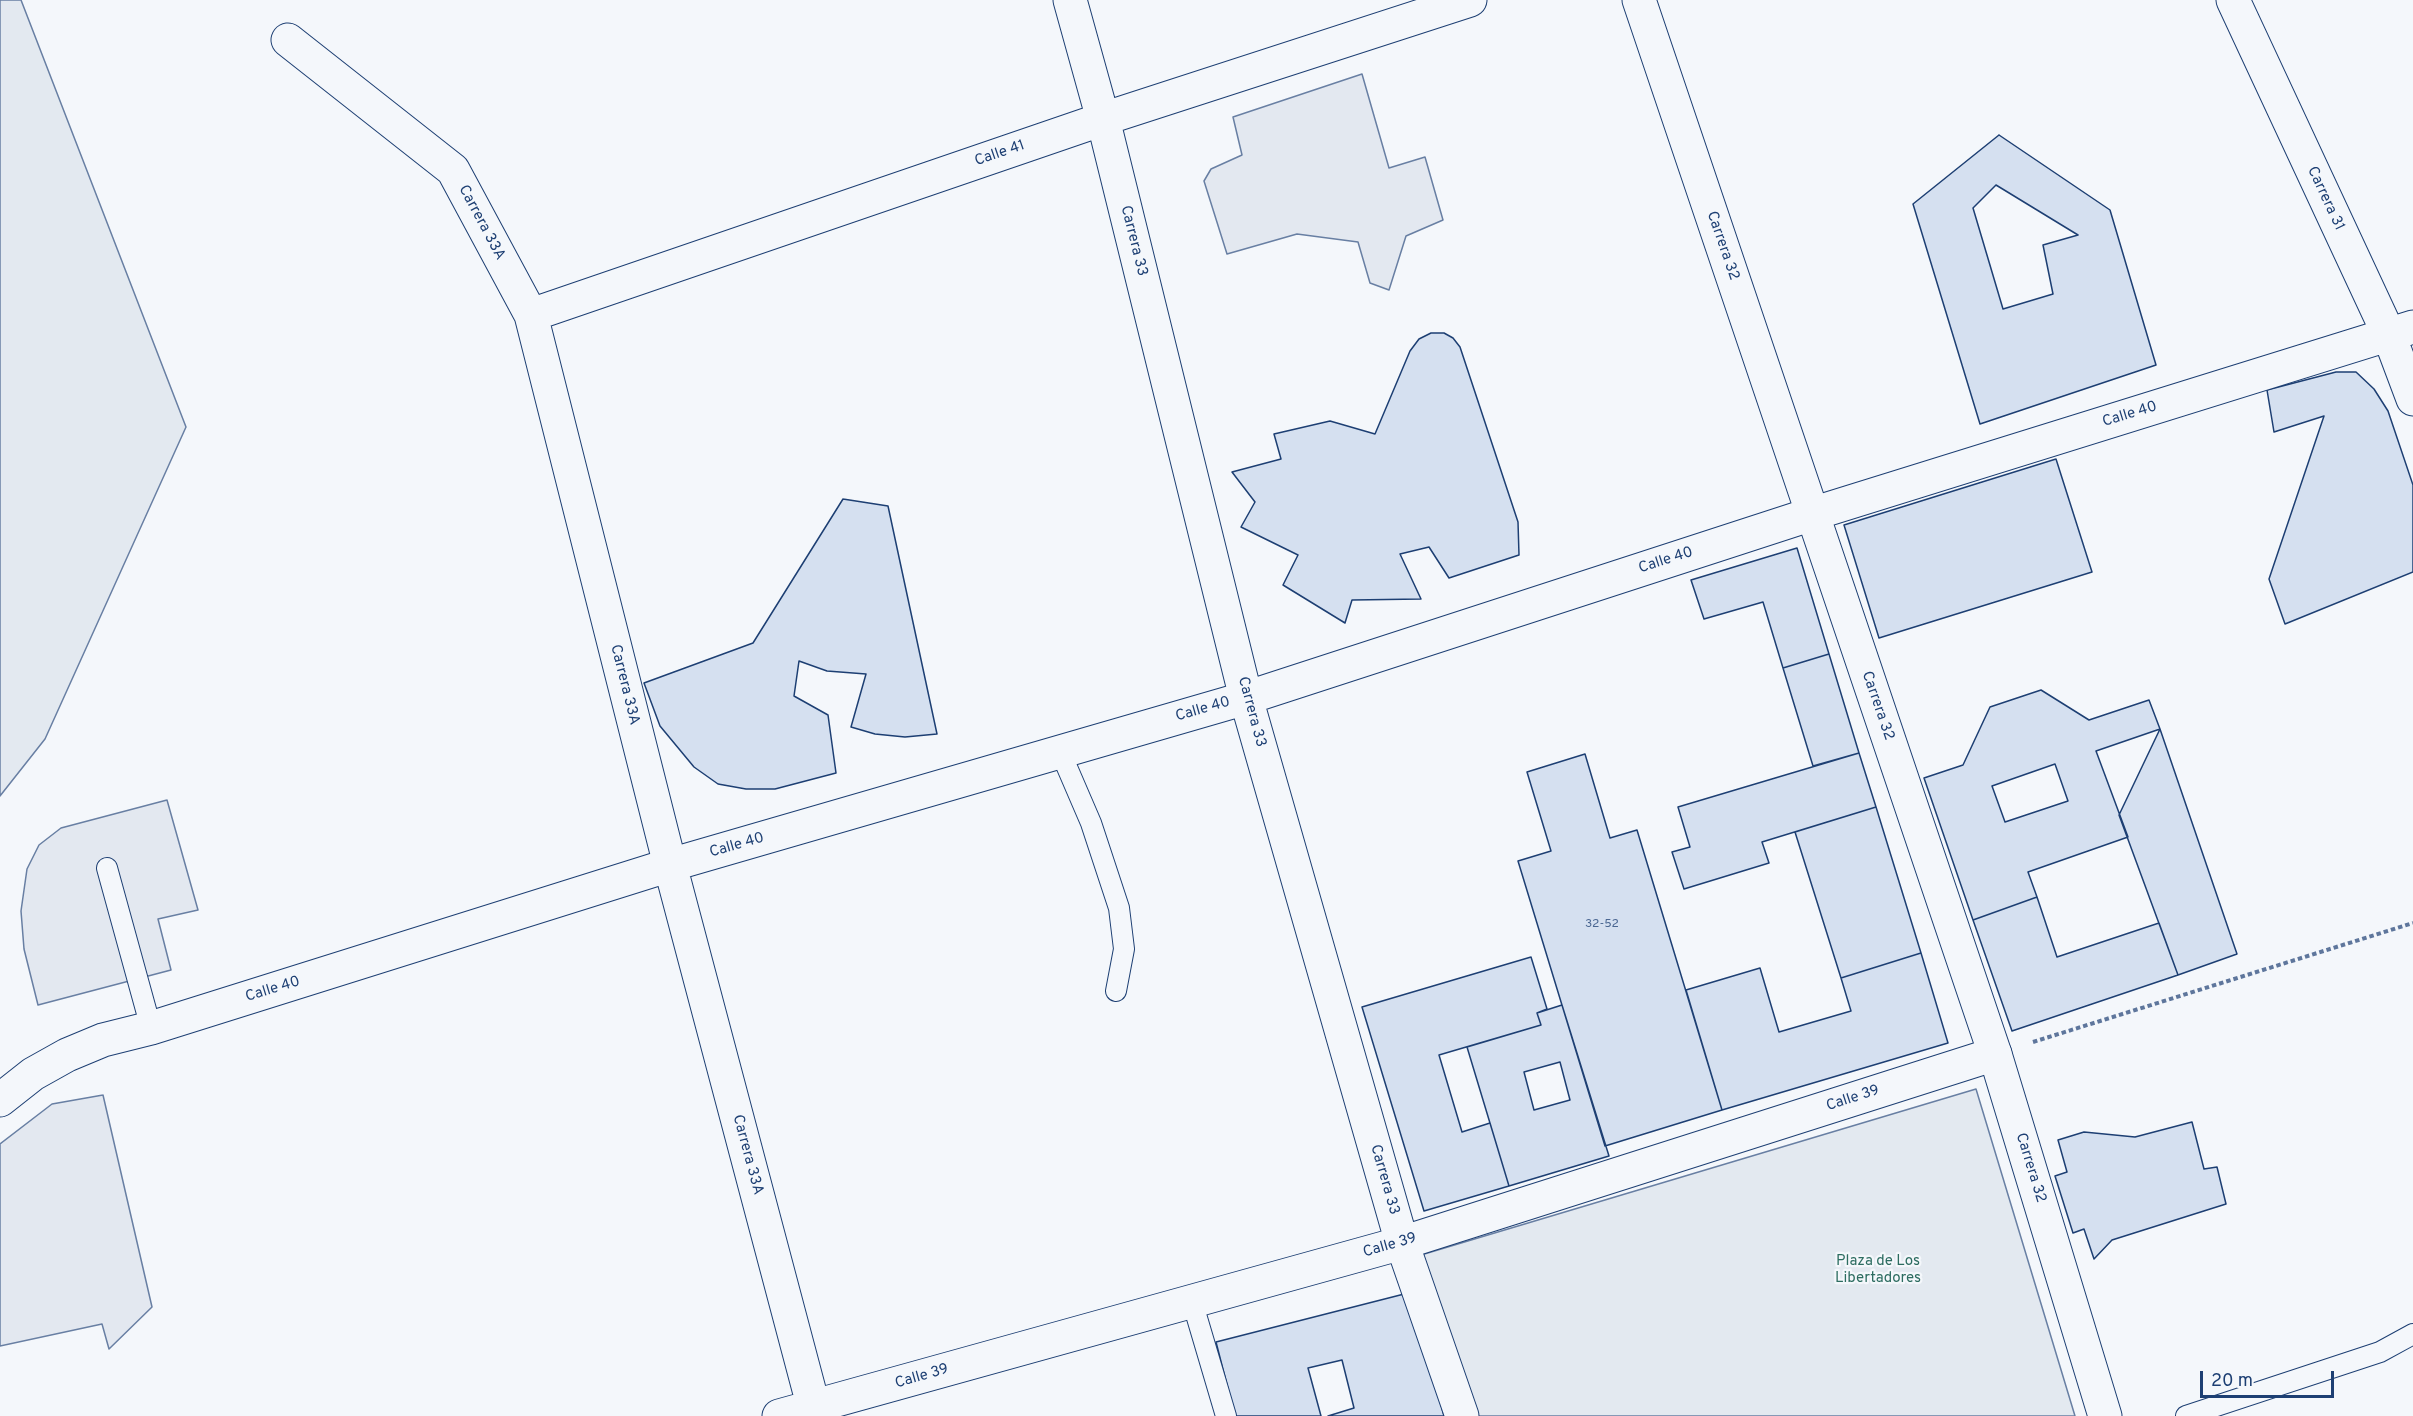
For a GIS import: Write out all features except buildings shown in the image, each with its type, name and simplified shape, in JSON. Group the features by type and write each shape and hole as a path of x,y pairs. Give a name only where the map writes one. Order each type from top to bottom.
{"street":[{"name":"Carrera 33","path":"1070,0 1103,119 1246,698 1402,1243 1462,1416"},
{"name":"Calle 41","path":"531,315 1103,119 1470,0"},
{"name":"Carrera 32","path":"1639,0 1995,1054 2105,1416"},
{"name":"Carrera 31","path":"2233,0 2401,331 2413,399"},
{"name":"Carrera 33A","path":"288,40 453,170 531,315 670,865 814,1412"},
{"name":"Calle 40","path":"0,1100 33,1074 67,1055 103,1040 151,1028 670,865 1246,698 1812,514 2401,331"},
{"name":"Calle 39","path":"779,1416 814,1412 1192,1301 1402,1243 1995,1054"}],"lane":[{"path":"1060,751 1090,823 1119,908 1124,949 1116,991"},
{"path":"107,868 151,1028"},
{"path":"1192,1301 1227,1416"},
{"path":"2186,1416 2380,1352 2413,1334"}],"path":[{"path":"1995,1054 2413,923"}],"green space":[{"path":"0,0 21,0 186,427 45,739 0,796"},
{"name":"Plaza de Los Libertadores","path":"1976,1089 2075,1416 1466,1416 1421,1255"}],"shaded area":[{"path":"1362,74 1389,168 1425,157 1443,220 1406,236 1389,290 1370,283 1358,242 1297,234 1227,254 1204,181 1211,169 1242,155 1233,117"},
{"path":"167,800 198,910 158,919 171,970 38,1005 24,949 21,911 27,869 39,845 61,828"},
{"path":"103,1095 152,1307 109,1349 102,1324 0,1346 0,1144 52,1104"}]}
